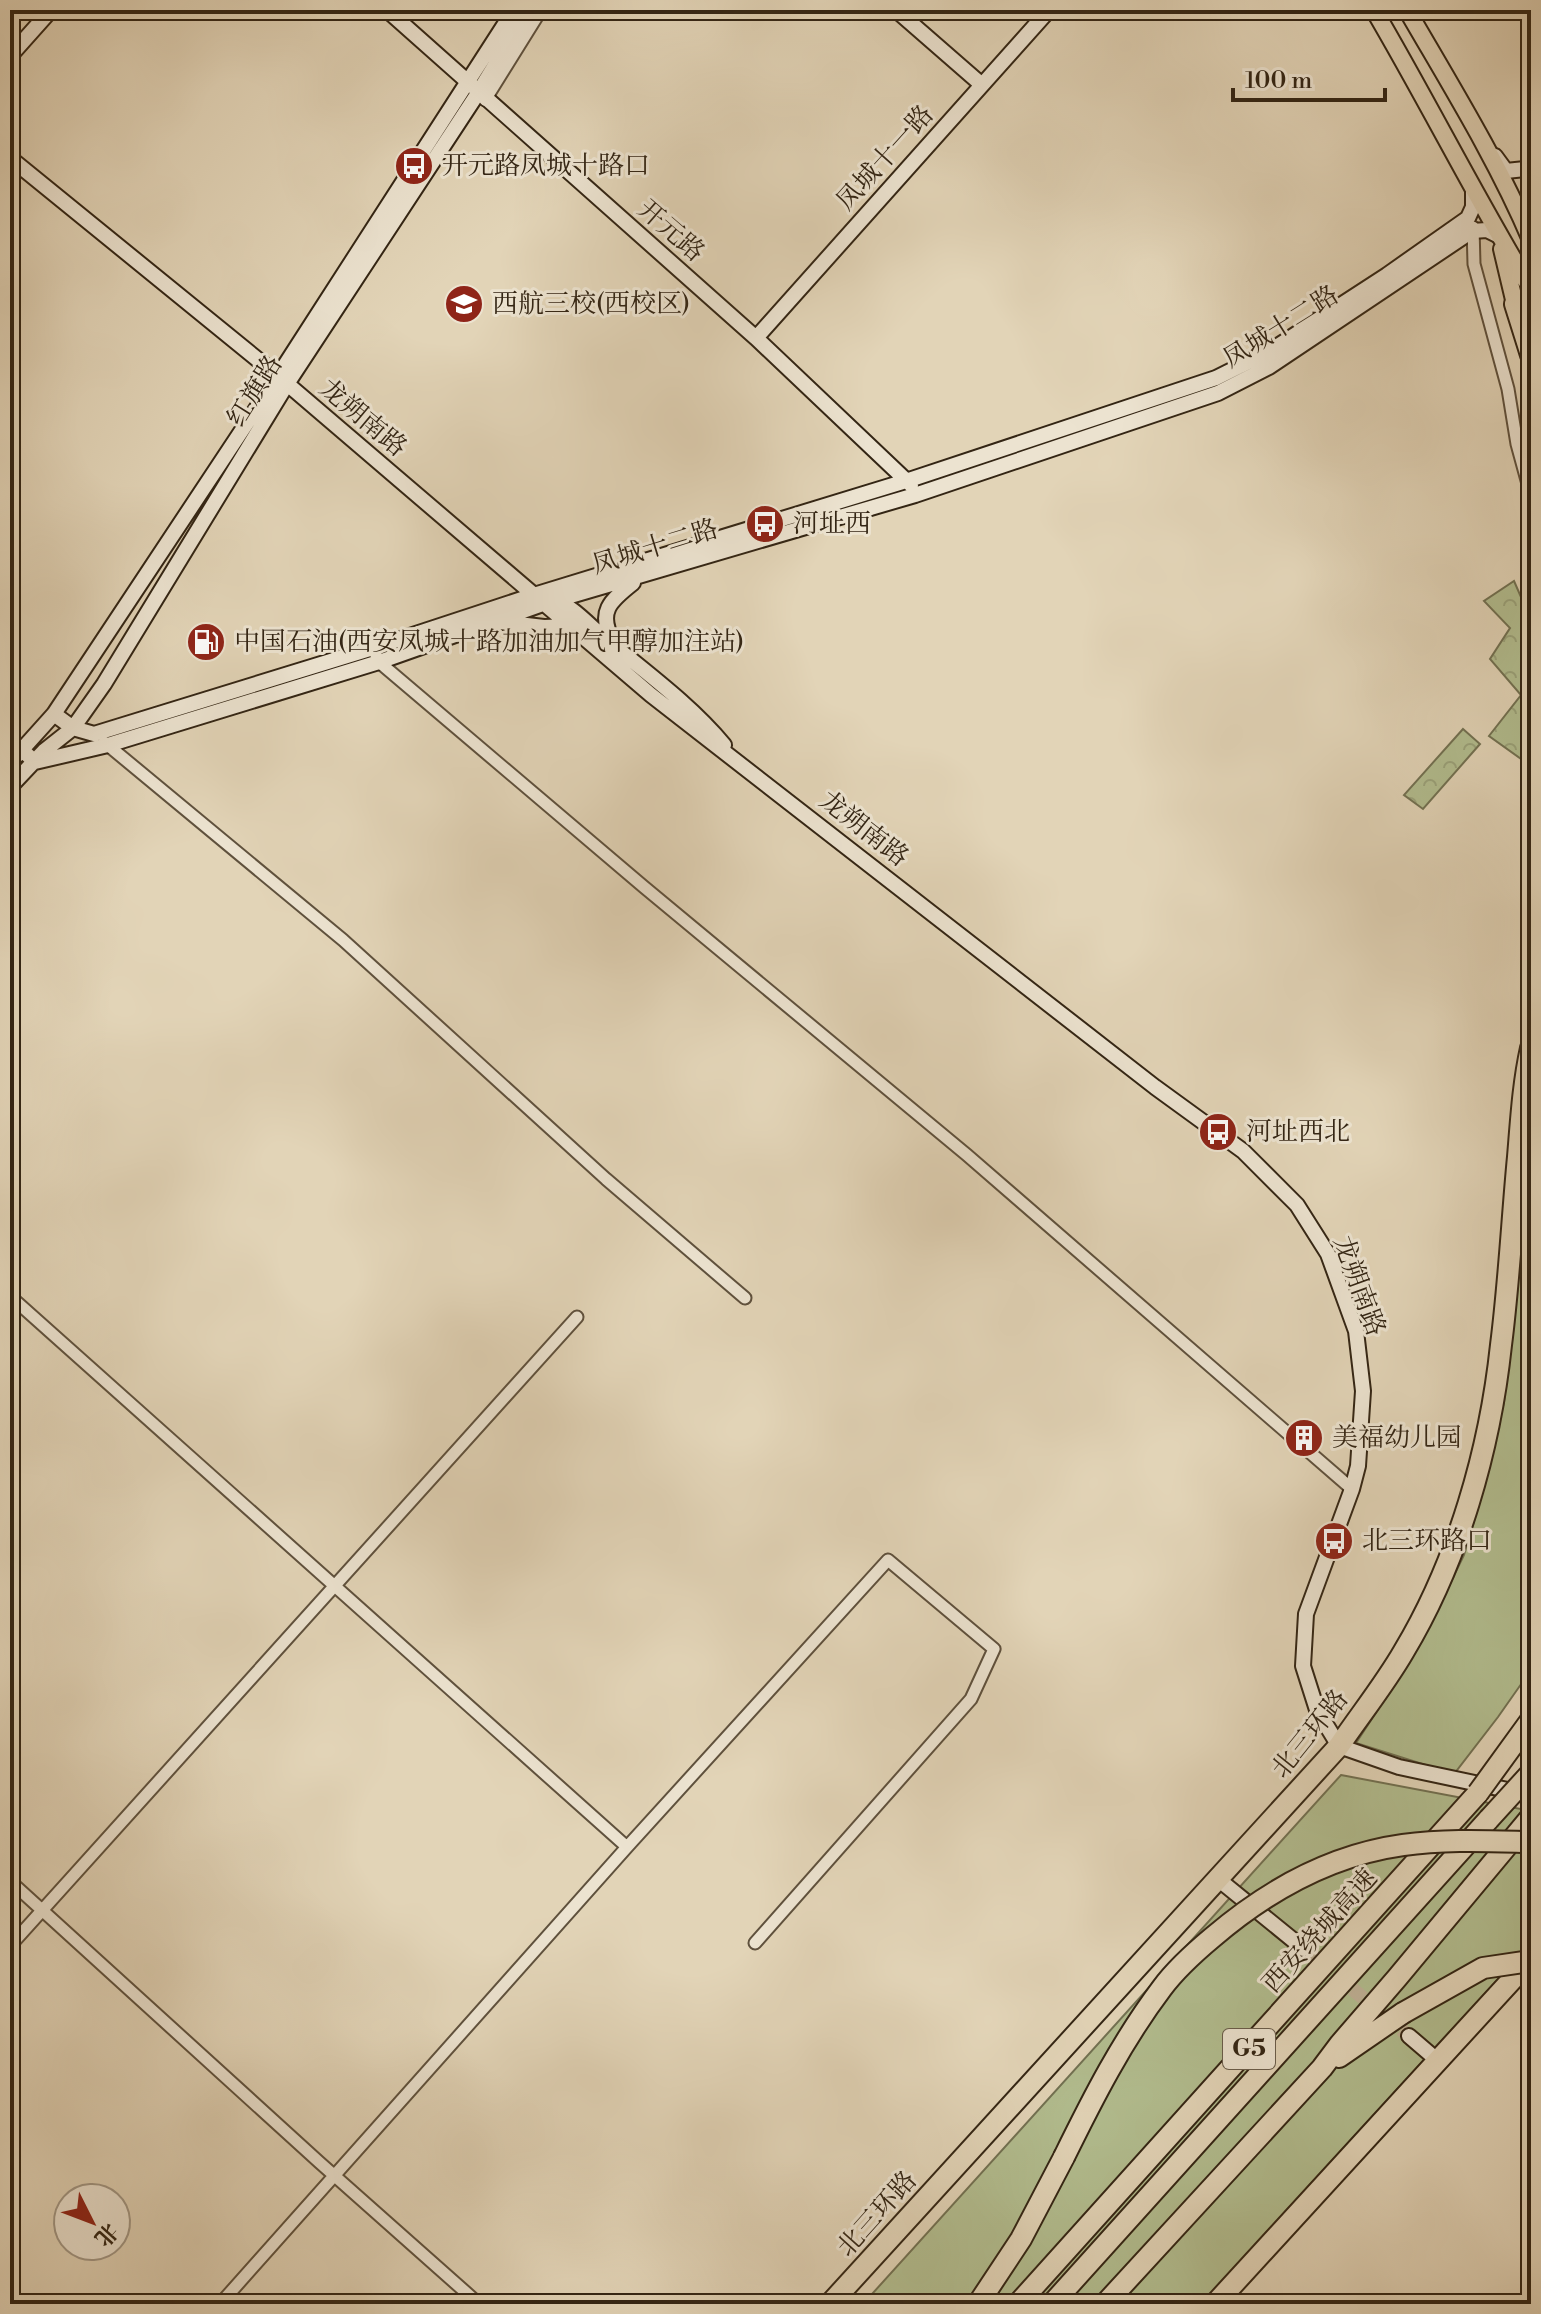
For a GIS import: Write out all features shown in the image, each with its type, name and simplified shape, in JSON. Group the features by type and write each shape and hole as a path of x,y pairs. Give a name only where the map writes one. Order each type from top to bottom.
{"highway":[{"path":"1515,304 1531,355"},
{"name":"北三环路","path":"830,2304 1339,1746 1404,1651 1436,1589 1468,1506 1487,1431 1501,1347 1521,1116 1531,1048"},
{"path":"1478,1793 1531,1720"},
{"name":"西安绕城高速","path":"1018,2304 1531,1735"},
{"name":"西安绕城高速","path":"1052,2304 1531,1773"},
{"path":"1105,2304 1322,2068 1528,1827"},
{"path":"978,2304 1021,2239 1104,2076 1163,1986 1194,1953 1242,1912 1290,1882 1350,1857 1401,1845 1448,1841 1528,1827"},
{"path":"1322,2068 1403,2013 1483,1968 1531,1960"},
{"path":"1215,2304 1499,1991 1531,1960"}],"main road":[{"path":"1374,10 1531,289"},
{"path":"1407,10 1483,141 1531,240"},
{"path":"1511,194 1531,222"},
{"path":"1499,236 1515,304"}],"street":[{"path":"10,56 51,10"},
{"name":"开元路","path":"387,10 756,338 920,493"},
{"name":"红旗路","path":"477,92 514,10"},
{"name":"红旗路","path":"10,763 54,714 477,92 529,10"},
{"path":"477,92 541,10"},
{"path":"896,10 982,85"},
{"name":"凤城十一路","path":"756,338 1049,10"},
{"path":"1483,141 1506,171 1531,166"},
{"name":"龙朔南路","path":"10,158 282,380 707,740 735,758 1155,1087 1243,1151 1297,1205 1328,1254 1356,1331 1363,1391 1358,1466 1306,1614 1303,1666 1317,1710 1339,1746"},
{"path":"1473,184 1474,264 1508,389 1517,444 1531,495"},
{"name":"凤城十二路","path":"35,762 108,745 1216,378 1270,351 1387,275 1468,218 1473,207"},
{"path":"1472,231 1487,230 1499,236"},
{"name":"凤城十二路","path":"94,734 496,621 545,600 641,576 920,493 1218,393 1269,367 1472,231"},
{"name":"红旗路","path":"10,787 73,728 104,684 282,380"},
{"path":"617,648 605,626 608,610 613,599 641,576"},
{"name":"龙朔南路","path":"545,600 617,648 708,726 735,758"},
{"path":"496,621 544,627 570,626"},
{"path":"376,655 656,897 967,1155 1352,1489"},
{"path":"54,714 73,728 94,734 343,940 606,1179 745,1298"},
{"path":"22,750 35,762"},
{"path":"11,1301 627,1847"},
{"path":"10,1946 577,1317"},
{"path":"220,2304 627,1847 888,1560 994,1649 971,1699 755,1943"},
{"path":"1339,1746 1399,1767 1531,1795"},
{"path":"1218,1879 1304,1949"},
{"path":"10,1881 479,2304"},
{"path":"1409,2036 1437,2060"}],"green space":[{"path":"1514,581 1531,620 1531,766 1489,736 1521,695 1490,659 1510,628 1484,601"},
{"path":"1463,729 1480,744 1423,809 1404,795"},
{"path":"1531,1155 1531,1670 1454,1774 1356,1743 1404,1670 1464,1555 1504,1402"},
{"path":"1341,1775 1531,1811 1531,1943 1201,2304 863,2304"}],"tunnel":[{"path":"1304,1949 1409,2036"}],"place":[{"name":"开元路凤城十路口","path":"414,166"},
{"name":"西航三校(西校区)","path":"464,304"},
{"name":"河址西","path":"765,524"},
{"name":"中国石油(西安凤城十路加油加气甲醇加注站)","path":"206,642"},
{"name":"河址西北","path":"1218,1132"},
{"name":"美福幼儿园","path":"1304,1438"},
{"name":"北三环路口","path":"1334,1541"}]}
